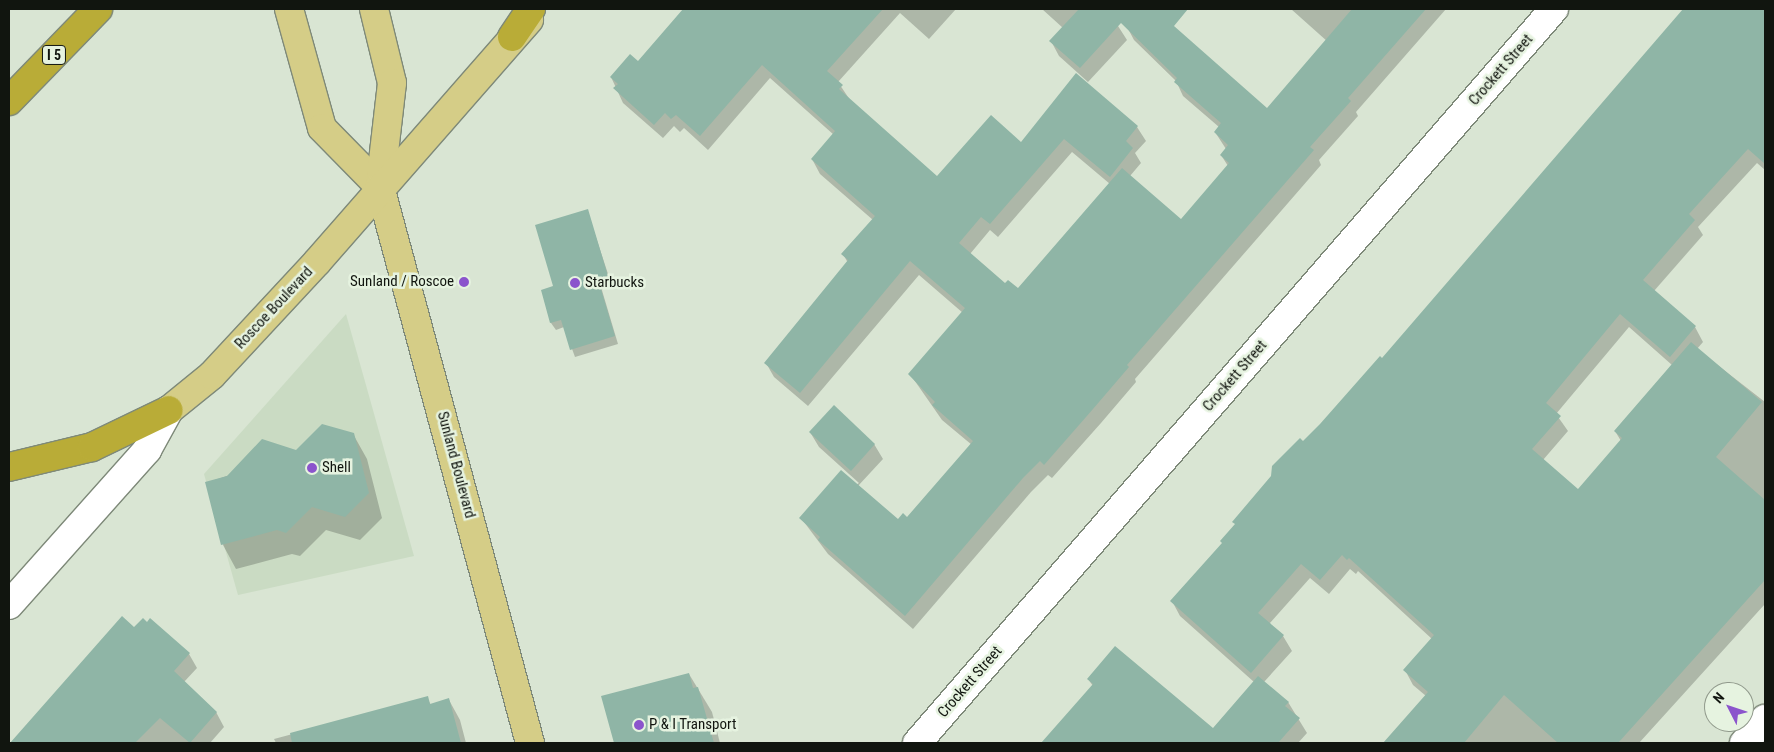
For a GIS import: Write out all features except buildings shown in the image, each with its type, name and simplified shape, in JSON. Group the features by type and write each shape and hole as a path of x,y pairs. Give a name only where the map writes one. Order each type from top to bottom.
{"highway":[{"name":"I 5","path":"9,101 98,9"},
{"path":"512,37 531,9"},
{"path":"9,467 92,447 169,410"}],"main road":[{"name":"Sunland Boulevard","path":"289,9 322,128 380,186"},
{"name":"Sunland Boulevard","path":"374,9 392,83 380,186 530,743"},
{"name":"Roscoe Boulevard","path":"169,410 212,374 317,262 380,186 512,37 540,9"}],"street":[{"name":"Crockett Street","path":"917,743 1554,9"},
{"name":"Roscoe Boulevard","path":"9,605 147,450 169,410"},
{"path":"1744,743 1765,719"}],"shaded area":[{"path":"346,314 414,556 238,595 204,474"}],"place":[{"name":"Sunland / Roscoe","path":"464,282"},
{"name":"Starbucks","path":"575,283"},
{"name":"Shell","path":"312,468"},
{"name":"P & I Transport","path":"639,725"}]}
